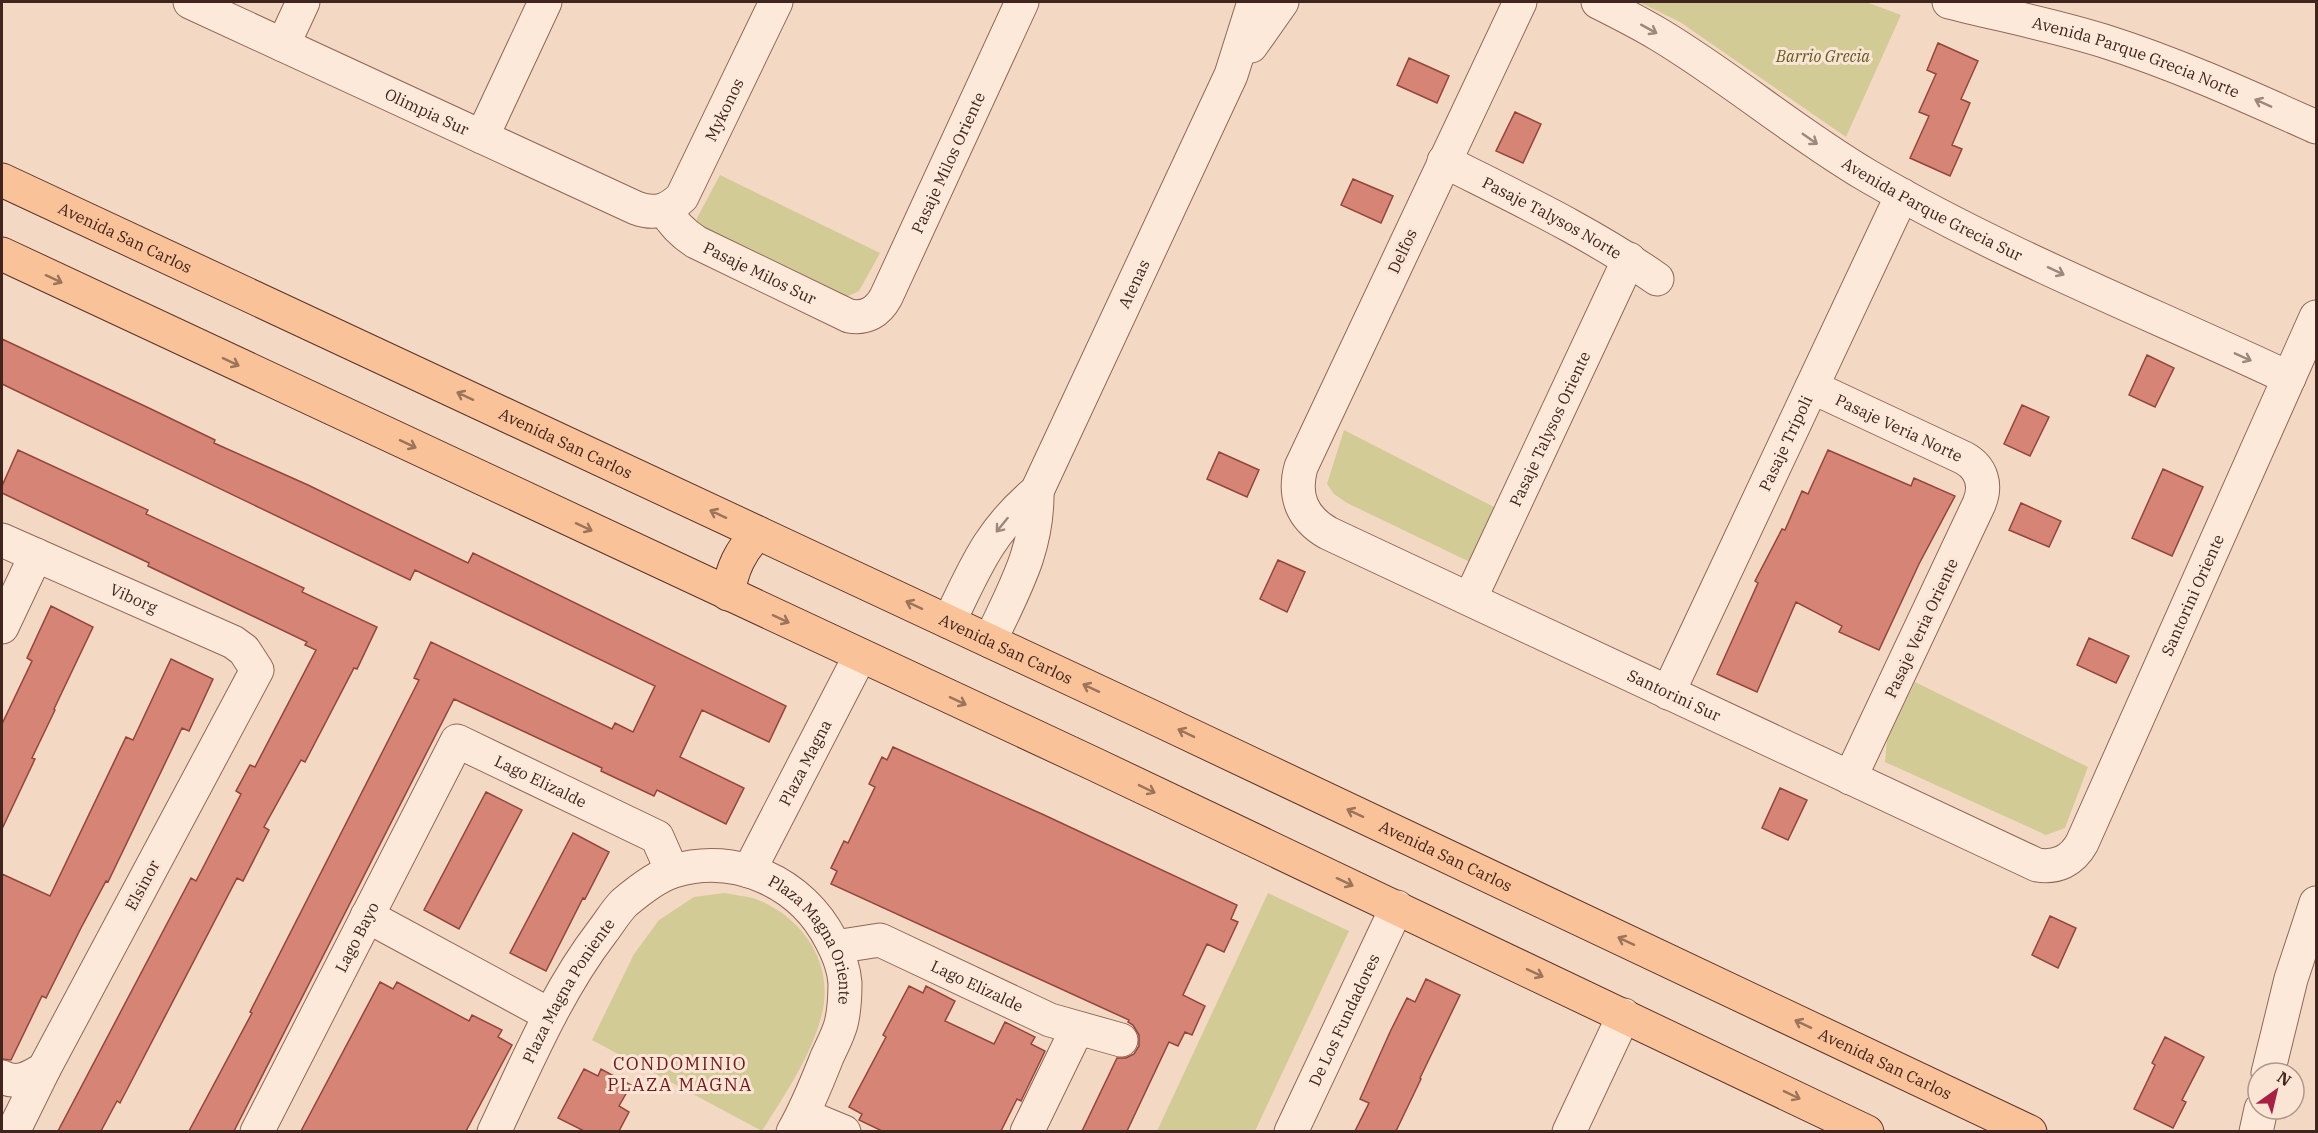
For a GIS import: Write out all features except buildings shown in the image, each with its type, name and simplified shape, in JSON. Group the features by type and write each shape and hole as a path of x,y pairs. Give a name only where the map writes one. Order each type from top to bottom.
{"main road":[{"name":"Avenida San Carlos","path":"2,180 990,640 2019,1128"},
{"path":"2,255 1397,907 1624,1015 1850,1128"},
{"path":"728,594 730,577 737,560 746,545 758,533"}],"street":[{"name":"Olimpia Sur","path":"190,2 645,212 665,210"},
{"path":"283,45 303,2"},
{"path":"482,136 545,2"},
{"name":"Mykonos","path":"665,210 682,198 776,2"},
{"name":"Pasaje Milos Oriente","path":"865,316 882,306 1022,2"},
{"name":"Atenas","path":"990,640 1028,560 1035,533 1037,491 1232,75 1254,2"},
{"name":"Atenas","path":"1232,75 1282,2"},
{"name":"Delfos","path":"1300,504 1297,486 1301,468 1520,2"},
{"name":"Avenida Parque Grecia Sur","path":"1598,2 1658,33 1837,157 1902,195 2045,266 2289,378"},
{"name":"Avenida Parque Grecia Norte","path":"1964,3 2037,22 2157,59 2211,80 2316,127"},
{"name":"Pasaje Talysos Norte","path":"1444,160 1559,219 1629,259 1657,279"},
{"name":"Pasaje Trípoli","path":"1668,693 1902,195"},
{"name":"Pasaje Milos Sur","path":"665,210 677,228 696,242 841,313 857,318 865,316"},
{"name":"Pasaje Talysos Oriente","path":"1470,599 1629,259"},
{"name":"Santorini Oriente","path":"2057,865 2076,853 2082,843 2316,317"},
{"name":"Pasaje Veria Norte","path":"1812,387 1964,458 1977,468 1982,476"},
{"name":"Pasaje Veria Oriente","path":"1850,778 1983,495 1982,476"},
{"name":"Atenas","path":"949,622 987,544 1018,507 1037,491"},
{"name":"Santorini Sur","path":"1300,504 1306,516 1316,526 2027,861 2047,867 2057,865"},
{"name":"Viborg","path":"2,540 233,642 244,650 257,670"},
{"path":"2,627 36,555"},
{"name":"Plaza Magna","path":"749,871 860,656"},
{"name":"Elsinor","path":"13,1131 257,670"},
{"name":"Lago Elizalde","path":"457,741 657,837 672,871"},
{"name":"Lago Bayo","path":"257,1131 457,741"},
{"name":"Plaza Magna Oriente","path":"672,871 698,866 723,866 749,871 778,883 809,907 824,926 835,947 842,965 845,983 841,1023 798,1123"},
{"name":"Plaza Magna Poniente","path":"494,1131 550,1015 588,951 623,904 672,871"},
{"path":"2270,1061 2278,1025 2311,936 2316,903"},
{"name":"De Los Fundadores","path":"1291,1131 1397,907"},
{"path":"367,916 550,1015"},
{"name":"Lago Elizalde","path":"835,947 880,940 1050,1020 1120,1041"},
{"path":"1569,1131 1624,1015"},
{"path":"1027,1131 1077,1029"},
{"path":"6,1080 25,1080 44,1069"},
{"path":"798,1123 844,1131"}],"green space":[{"name":"Barrio Grecia","path":"1639,2 1866,2 1901,15 1846,137 1680,22"},
{"path":"720,175 880,253 859,291 844,298 696,228 697,218"},
{"path":"1344,430 1496,508 1472,563 1347,503 1334,494 1327,484"},
{"path":"1915,682 2088,767 2065,828 2046,835 1885,762 1887,740"},
{"path":"724,893 756,899 789,919 803,932 813,948 824,982 824,1001 815,1036 795,1078 762,1131 592,1040 634,954 659,920 694,897"},
{"path":"1268,893 1349,931 1255,1131 1157,1131"}],"district":[{"name":"CONDOMINIO PLAZA MAGNA","path":"680,1074"}]}
